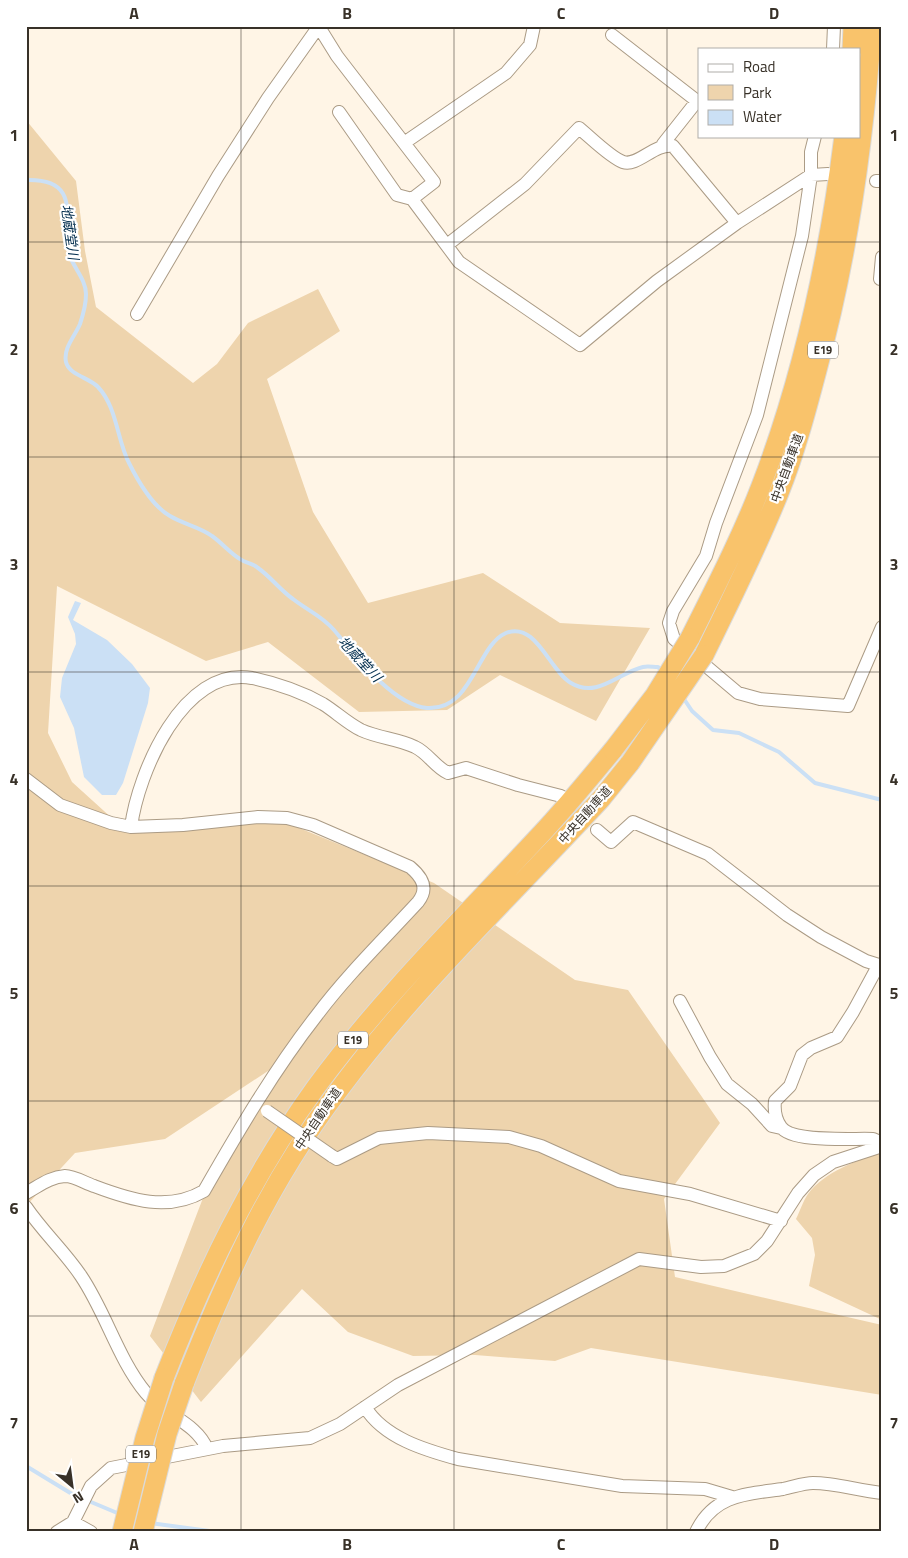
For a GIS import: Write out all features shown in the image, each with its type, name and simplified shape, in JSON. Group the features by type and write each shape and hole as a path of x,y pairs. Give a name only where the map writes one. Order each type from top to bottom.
{"highway":[{"path":"852,48 853,26"},
{"name":"中央自動車道","path":"143,1532 162,1452 184,1384 223,1287 255,1220 292,1157 337,1091 387,1028 594,805 630,763 704,655 744,574 779,493 801,428 843,268 858,179 867,98 872,26"},
{"name":"中央自動車道","path":"122,1532 143,1448 164,1378 190,1312 219,1247 269,1157 316,1088 366,1024 544,831 613,750 655,695 690,638 728,563 754,504 785,417 806,342 831,228 844,138"}],"street":[{"path":"137,314 268,98 319,26 337,56 434,182 412,199"},
{"path":"833,48 834,26"},
{"path":"404,143 506,73 530,45 533,27"},
{"path":"446,245 525,184 579,128 622,162 631,163 663,144 697,101 612,35"},
{"path":"339,112 397,195 412,199 459,262 580,345 657,281 737,223 811,175 828,174"},
{"path":"815,138 811,152 811,175 802,236 755,422 716,523 706,556 673,611 669,623 674,639 738,693 760,700 848,706 881,632"},
{"path":"663,144 673,146 737,223"},
{"path":"880,280 882,257"},
{"path":"131,827 148,765 179,712 195,696 215,682 236,677 252,678 296,691 324,705 344,721 363,731 416,747 448,773 466,768 518,786 561,796"},
{"path":"26,778 60,805 111,823 131,827 183,825 258,817 287,818 313,825 410,866 421,876 424,889 418,902 318,1014 254,1105 204,1191 191,1199 170,1203 146,1203 67,1176 52,1178 26,1193"},
{"path":"597,830 611,842 633,822 688,843 708,854 787,914 821,937 880,966 837,1037 811,1048 802,1055 790,1086 775,1101 774,1112 781,1128"},
{"path":"680,1001 710,1058 727,1084 752,1104 772,1126 803,1136 873,1139 882,1144"},
{"path":"254,1105 267,1111 337,1159 379,1138 428,1132 509,1137 541,1146 619,1181 690,1194 781,1221"},
{"path":"57,1532 73,1522 91,1486 111,1468 207,1449 310,1438 340,1424 398,1385 639,1259 701,1267 724,1266 754,1254 768,1241 798,1194 814,1175 839,1160 882,1144"},
{"path":"26,1207 81,1276 135,1378 164,1410 203,1437 207,1449"},
{"path":"365,1407 373,1420 390,1432 430,1450 458,1459 622,1486 704,1489 732,1497 813,1483 882,1493"},
{"path":"696,1532 703,1518 732,1497"},
{"path":"73,1522 91,1532"}],"green space":[{"path":"26,120 76,181 85,251 96,307 193,383 217,364 248,323 318,289 340,331 267,379 313,512 368,603 483,573 560,623 650,628 596,721 500,675 447,710 359,712 268,642 206,661 57,586 48,733 72,782 125,830 165,831 282,821 434,883 575,980 628,990 720,1123 664,1199 675,1277 882,1325 882,1395 591,1348 555,1361 475,1355 413,1356 348,1332 302,1289 201,1402 150,1336 203,1198 280,1063 165,1139 75,1153 26,1206"},
{"path":"882,1151 882,1320 809,1286 815,1255 812,1238 796,1219 808,1194 823,1179 842,1168"}],"water":[{"path":"75,601 81,603 73,620 107,640 132,664 150,688 148,703 123,783 116,795 102,795 84,777 74,728 60,697 62,678 76,644 75,634 68,617"}],"waterway":[{"name":"地蔵堂川","path":"26,180 44,181 56,186 63,194 67,205 70,256 82,279 86,294 78,329 66,352 66,362 71,370 98,387 104,395 113,414 125,454 146,493 163,512 212,536 236,557 256,566 288,595 324,621 388,689 414,705 427,708 442,706 455,699 464,689 487,651 496,640 506,633 517,631 526,634 534,640 563,677 581,687 599,687 643,667 658,667 662,671"},
{"name":"地蔵堂川","path":"682,696 692,711 713,730 739,733 779,752 815,783 882,800"},
{"path":"26,1466 72,1494 122,1515"},
{"path":"150,1523 217,1532"}]}
